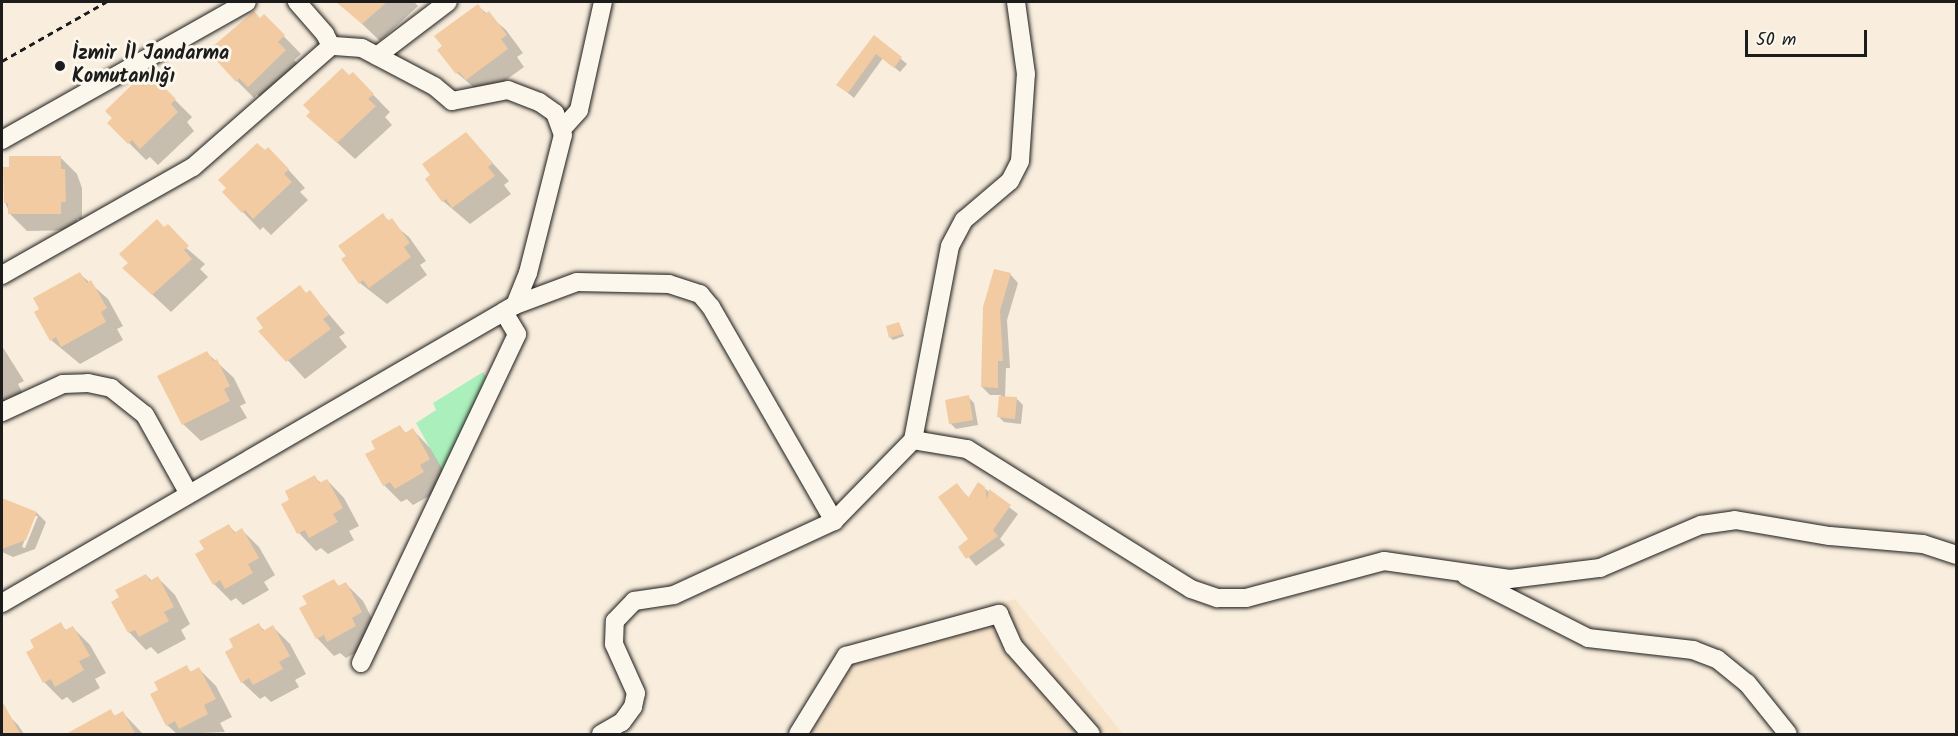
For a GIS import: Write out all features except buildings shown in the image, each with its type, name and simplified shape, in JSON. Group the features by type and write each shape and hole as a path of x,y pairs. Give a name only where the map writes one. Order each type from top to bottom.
{"street":[{"path":"2,140 247,2"},
{"path":"297,2 325,34 331,46"},
{"path":"377,56 448,2"},
{"path":"361,663 517,334 509,309 532,258 563,128 579,110 603,2"},
{"path":"601,735 622,722 636,693 614,644 615,621 634,601 674,595 834,520 913,440 950,246 964,220 1010,181 1020,161 1026,74 1016,2"},
{"path":"2,275 193,167 331,46 362,48 434,86 452,101 508,90 549,107 563,128"},
{"path":"2,603 509,309 577,282 669,284 700,294 711,307 834,520"},
{"path":"2,412 63,384 88,382 118,391 145,415 189,494"},
{"path":"913,440 967,449 1191,589 1217,598 1246,598 1384,561 1510,579 1600,568 1701,525 1736,520 1830,536 1923,544 1956,555"},
{"path":"1457,571 1588,638 1693,650 1717,659 1747,683 1788,735"},
{"path":"799,733 846,656 999,614 1014,647 1091,735"}],"path":[{"path":"2,62 106,2"}],"shaded area":[{"path":"1015,599 1123,734 791,734 845,647"}],"green space":[{"path":"483,372 487,379 442,470 416,423 436,410 433,403"}],"place":[{"name":"İzmir İl Jandarma Komutanlığı","path":"60,66"}]}
